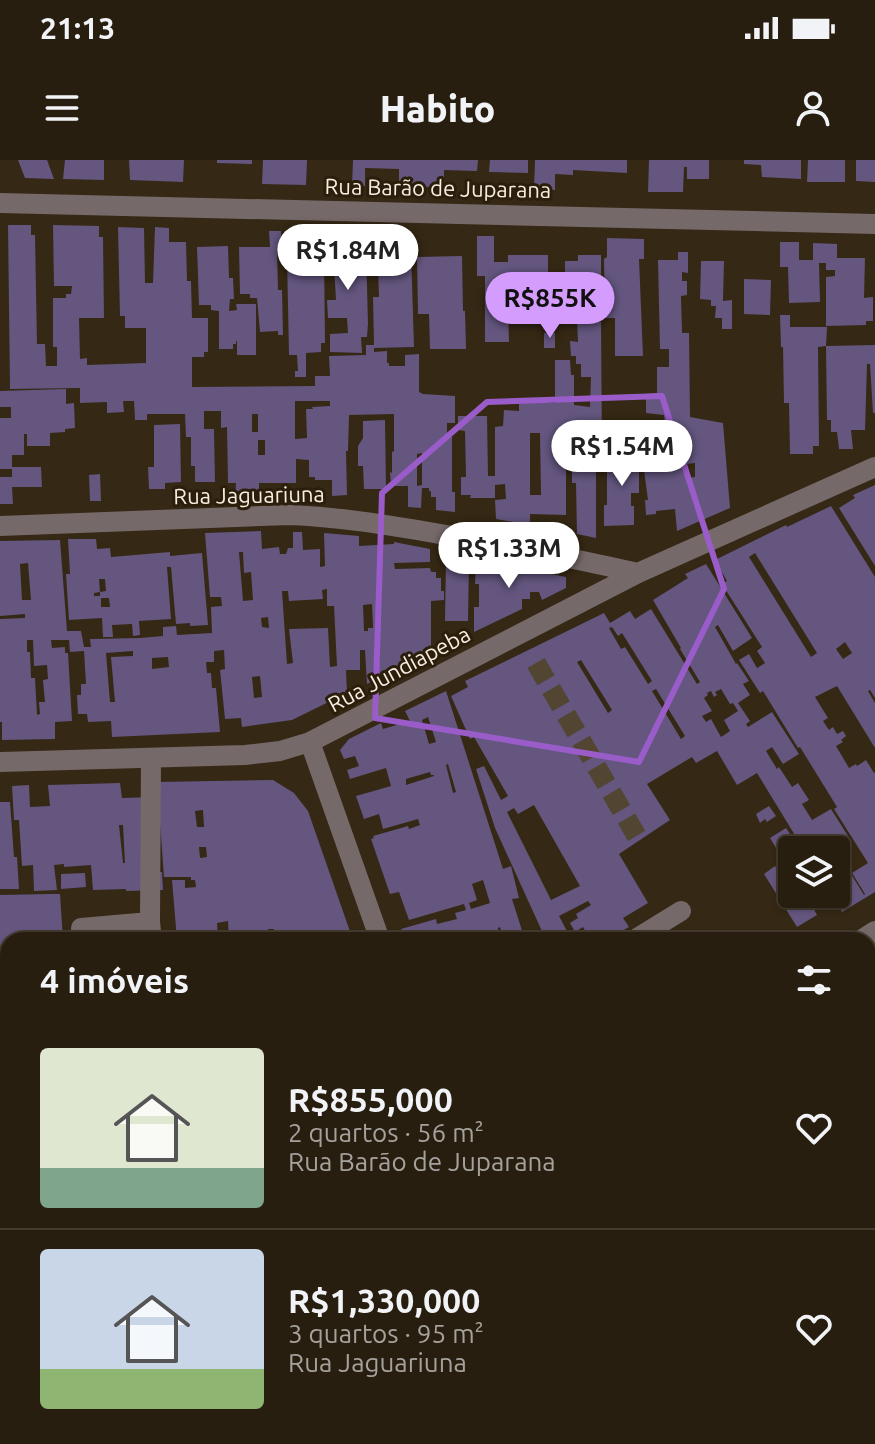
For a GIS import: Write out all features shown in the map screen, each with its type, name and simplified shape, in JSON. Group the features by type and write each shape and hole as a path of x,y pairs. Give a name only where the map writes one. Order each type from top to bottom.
{"street":[{"name":"Rua Barão de Juparana","path":"0,203 875,224"},
{"name":"Rua Jundiapeba","path":"0,762 245,755 280,751 310,742 638,573 875,467"},
{"name":"Rua Jaguariuna","path":"0,526 326,516 561,555 638,573"},
{"path":"310,742 377,932"},
{"path":"128,932 151,931 151,758"},
{"path":"647,932 681,911"}],"highlighted area":[{"path":"662,396 724,589 639,762 375,718 382,493 487,402"}],"building":[{"path":"18,160 47,160 54,179 25,178"},
{"path":"65,160 104,160 104,180 63,179"},
{"path":"129,160 184,160 183,182 130,180"},
{"path":"217,160 252,160 252,164 217,163"},
{"path":"263,160 307,160 306,185 262,184"},
{"path":"353,160 478,160 477,171 444,170 444,187 399,187 399,169 365,168 365,186 352,186"},
{"path":"490,160 528,160 528,173 489,172"},
{"path":"535,160 627,160 627,173 573,170 573,175 555,174 555,190 534,189"},
{"path":"649,160 709,160 709,179 687,179 687,167 684,167 683,192 648,192"},
{"path":"744,160 801,160 801,179 762,177 761,165 744,164"},
{"path":"808,160 845,160 845,182 807,182"},
{"path":"856,160 875,160 875,182 856,181"},
{"path":"8,225 31,225 31,235 35,235 37,344 45,344 46,366 57,366 57,347 53,347 53,298 66,298 66,294 71,294 72,286 54,286 53,225 99,226 99,237 103,237 104,318 79,318 80,359 87,358 87,365 146,363 146,328 125,328 125,316 120,316 118,227 144,228 145,283 153,283 155,227 169,228 169,242 186,242 192,318 208,318 208,352 204,352 204,357 192,357 192,387 315,386 315,376 330,376 329,356 366,355 366,345 374,345 373,297 379,297 378,267 372,268 372,251 411,250 414,347 374,348 374,352 387,351 389,366 405,366 405,355 419,354 419,392 455,396 455,423 447,423 447,437 452,437 455,512 436,510 436,497 431,497 429,488 422,488 421,508 408,507 408,486 391,486 394,414 349,415 347,495 332,496 332,480 309,477 309,460 296,459 296,483 259,483 259,498 235,498 236,483 228,483 227,427 221,428 221,411 204,411 204,429 214,429 215,482 195,482 195,466 191,466 191,437 186,437 185,414 147,414 147,420 135,420 134,401 123,401 124,412 107,413 107,402 80,403 80,388 10,389","holes":["295,401 330,401 330,406 306,409 307,438 295,439","252,414 258,414 258,432 252,432","258,440 265,440 265,455 258,455","422,453 422,485 417,486 417,454"]},
{"path":"269,231 281,231 281,251 277,251 283,335 278,335 278,331 260,332 257,298 240,294 239,247 270,247"},
{"path":"325,232 349,232 349,249 366,249 368,324 367,337 361,337 362,353 330,352 330,334 348,333 347,318 328,318 327,300 336,300 334,266 326,267"},
{"path":"477,236 494,236 494,262 508,262 508,255 548,255 548,275 554,275 555,323 524,324 524,309 515,309 515,303 508,303 509,342 485,342 485,276 477,276"},
{"path":"607,238 644,239 644,259 639,259 643,356 615,356 615,318 605,318 604,259 607,257"},
{"path":"780,242 799,242 799,260 813,260 813,243 837,244 837,258 865,258 864,298 873,297 873,321 866,321 866,325 826,326 826,277 835,276 835,270 826,270 826,263 819,263 820,302 789,303 788,267 780,267"},
{"path":"228,246 229,278 233,278 234,299 230,299 229,311 237,310 236,304 256,304 256,355 237,355 237,341 233,349 219,349 219,311 211,310 211,305 199,305 197,247"},
{"path":"678,252 688,252 688,273 682,272 682,281 687,281 687,295 681,296 682,333 689,333 690,417 723,423 730,508 677,531 675,509 646,515 644,435 666,432 664,415 646,413 646,394 657,393 657,367 669,367 669,349 660,349 658,260 678,260","holes":["695,463 695,477 689,478 687,464"]},
{"path":"324,254 325,343 321,343 321,352 306,353 306,377 295,377 295,371 298,371 297,355 289,355 287,255"},
{"path":"578,255 601,255 601,307 588,308 589,320 601,322 602,452 596,453 596,538 577,534 572,452 566,452 566,515 530,514 530,525 496,519 495,500 506,499 505,484 495,485 495,498 461,495 461,477 466,477 465,431 458,430 458,416 487,416 488,476 495,476 495,427 503,426 504,410 519,411 519,401 555,403 555,360 570,360 571,375 574,375 574,405 590,407 591,377 581,377 581,364 576,364 576,356 571,356 570,341 578,342 577,320 565,320 565,261 578,261","holes":["530,433 540,433 541,495 530,495"]},
{"path":"462,256 466,349 430,349 429,314 418,314 417,257"},
{"path":"701,261 724,261 723,301 732,300 732,329 722,329 722,318 715,318 716,306 711,306 711,300 700,299"},
{"path":"744,279 771,280 770,315 744,314"},
{"path":"780,315 790,315 790,327 827,327 826,346 818,347 819,446 813,446 813,454 790,454 789,403 784,403"},
{"path":"544,333 555,333 555,348 544,348"},
{"path":"875,345 875,413 870,364 867,364 865,430 851,430 853,449 839,449 837,432 831,432 831,420 827,420 826,346"},
{"path":"66,389 66,404 74,403 75,428 50,433 50,446 27,446 27,434 24,434 24,455 12,455 12,467 41,467 42,487 12,487 13,504 0,504 0,477 12,477 12,469 0,469 0,418 11,418 11,407 0,407 0,391"},
{"path":"385,420 386,489 364,489 363,466 358,466 363,421"},
{"path":"180,424 181,482 165,483 165,489 149,489 148,467 154,467 154,425"},
{"path":"626,445 639,445 639,493 631,493 634,525 604,526 607,459 626,458"},
{"path":"100,474 101,501 90,501 89,475"},
{"path":"875,485 875,566 839,508 855,498 853,495"},
{"path":"831,506 875,577 875,698 868,691 875,703 875,748 837,686 815,697 828,718 823,721 829,730 833,727 837,734 843,731 846,736 836,746 849,768 866,760 875,772 875,892 850,907 850,872 864,895 852,873 868,863 800,747 739,660 749,654 757,668 765,663 757,651 762,647 722,584 727,581 715,560","holes":["755,553 817,653 811,657 749,557","845,642 852,653 843,659 836,649"]},
{"path":"261,531 262,549 279,547 280,554 286,554 288,548 293,548 293,532 302,532 303,550 320,549 320,567 325,566 324,533 359,536 359,546 394,542 430,549 430,562 394,563 395,569 430,568 431,572 436,572 436,578 441,578 444,600 431,601 431,652 367,684 365,650 360,650 360,670 346,670 347,693 292,720 242,727 241,718 225,719 220,670 225,669 224,650 214,651 214,662 206,662 212,688 216,688 220,732 112,737 111,721 88,722 87,714 78,714 77,695 81,695 81,684 86,684 84,651 70,652 69,640 51,640 52,648 65,647 65,653 68,653 72,721 55,722 55,739 2,740 0,619 25,618 25,614 0,616 0,541 60,540 67,631 81,631 84,647 91,647 90,639 163,636 163,627 176,626 177,635 212,633 211,607 222,606 221,597 210,597 205,533","holes":["239,552 243,552 244,573 251,572 253,600 243,601","28,563 31,600 22,600 20,564","327,589 327,606 334,606 337,666 330,667 328,628 289,629 293,663 287,664 282,591 288,591 289,601 323,599 322,590","372,604 373,628 364,631 363,605","268,617 269,628 262,627 261,618","27,640 33,640 34,666 47,665 48,679 43,680 45,702 39,702 40,714 37,715 35,678 31,678 30,652 27,652","133,651 133,656 111,657 115,702 110,702 106,653","168,657 169,667 152,669 152,658","260,676 262,697 254,698 252,677"]},
{"path":"68,539 96,539 97,549 110,548 111,557 170,552 170,556 202,553 208,625 176,624 171,567 167,567 171,619 139,621 140,635 133,636 132,624 112,625 113,637 103,637 102,618 69,620 66,574 70,574","holes":["99,579 105,579 106,591 100,592","101,598 109,598 110,607 101,607"]},
{"path":"476,559 566,577 566,588 542,600 539,592 530,592 530,599 522,599 522,609 474,632 474,607 479,607 479,584 475,584"},
{"path":"446,560 469,560 468,621 445,621"},
{"path":"706,564 752,638 733,651 718,625 715,627 749,681 743,684 750,695 738,703 750,721 746,724 748,727 772,712 799,754 783,764 772,747 766,751 792,787 798,783 809,800 802,804 812,820 831,809 848,836 795,836 757,773 737,785 717,751 696,763 692,757 647,784 670,820 619,854 648,903 623,918 629,927 620,932 586,932 583,927 575,932 570,923 578,918 576,914 591,905 588,901 559,916 567,932 542,932 495,828 476,769 484,766 501,800 508,796 474,737 470,739 451,696 468,687 465,681 604,613 610,623 630,611 635,619 651,609 697,684 700,682 653,600 688,578 685,574","holes":["612,627 618,636 622,633 652,681 648,684 625,647 621,649 609,628","581,660 612,710 608,713 577,662","656,689 685,736 681,739 652,691","721,689 738,711 724,720 730,731 721,737 711,719 706,722 702,716 712,711 704,698 707,693 711,691 714,697 717,695 715,692","534,805 580,886 551,900 507,812 514,808 518,814"]},
{"path":"446,691 503,869 511,866 519,898 512,899 522,932 502,932 500,927 498,931 491,932 402,932 401,929 436,919 437,924 457,919 455,913 466,910 464,904 409,920 399,892 390,894 371,839 420,825 418,819 383,829 379,814 364,819 356,796 391,786 386,768 350,779 347,770 359,766 355,756 344,759 340,750 349,739 381,723 383,729 410,721 405,711","holes":["428,717 436,742 429,744 422,720","446,765 456,792 453,793","430,772 434,776 406,785 406,779","483,880 490,903 471,909 469,903 477,900 472,884"]},
{"path":"273,780 294,793 308,811 350,932 274,932 274,929 268,929 268,932 229,932 228,921 217,923 218,932 176,932 172,880 185,880 185,888 196,887 195,880 191,877 164,877 157,782","holes":["203,810 204,827 197,827 195,811","199,847 206,847 207,857 200,858"]},
{"path":"120,783 122,798 155,797 163,890 93,890 91,865 64,867 64,864 54,865 57,890 34,891 33,865 22,866 19,820 14,820 12,786 29,785 30,807 50,806 48,785","holes":["119,825 123,825 125,863"]},
{"path":"0,802 10,802 19,889 0,889"},
{"path":"769,806 776,816 760,823 756,814"},
{"path":"786,828 791,836 778,836 778,851 770,838"},
{"path":"775,866 778,871 778,896 764,874"},
{"path":"85,873 86,887 61,889 61,874"},
{"path":"60,894 62,932 0,932 0,895"},
{"path":"785,908 813,908 817,915 797,927"}],"tunnel":[{"path":"536,663 639,840"}]}
